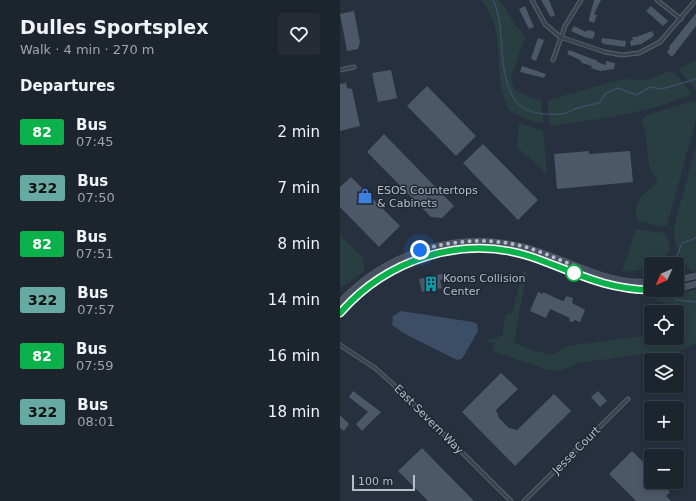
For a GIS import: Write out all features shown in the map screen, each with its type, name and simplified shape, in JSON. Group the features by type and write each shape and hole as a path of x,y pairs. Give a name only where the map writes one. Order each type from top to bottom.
{"main road":[{"path":"340,302 361,282 397,259 430,247 471,241 515,245 539,251 607,276 627,281 644,282"},
{"path":"340,314 365,289 395,269 424,257 465,249 490,249 520,254 610,286 644,289"},
{"path":"684,279 696,276"},
{"path":"684,287 696,284"}],"street":[{"path":"532,0 545,24 560,37 605,52 631,54 646,50 660,42 696,0"},
{"path":"553,60 560,37 581,0"},
{"path":"657,0 681,19"},
{"path":"340,70 354,67"},
{"name":"East Severn Way","path":"340,345 375,368 393,384 511,501"},
{"name":"Jesse Court","path":"524,501 628,399"}],"green space":[{"path":"480,0 500,0 516,26 525,37 511,78 514,89 529,97 541,100 544,124 526,119 509,110 502,89 495,29 487,9"},
{"path":"696,60 696,90 678,69"},
{"path":"671,71 675,73 692,94 675,101 623,115 551,126 548,114 548,100 623,79 645,80"},
{"path":"694,101 696,102 696,120 667,225 662,227 639,221 635,210 639,200 657,183 649,164 644,127 641,120 647,115"},
{"path":"519,123 543,131 547,174 517,147"},
{"path":"696,146 696,271 692,271 688,267 684,262 684,257 681,257 678,251 674,227"},
{"path":"636,229 664,233 667,236 670,250 665,257 644,257 644,269 622,272"},
{"path":"340,235 363,258 365,271 342,287 340,285"},
{"path":"523,271 527,273 514,342 531,350 552,355 567,346 644,336 644,345 684,345 684,305 664,305 665,303 655,300 659,297 684,297 684,292 696,290 696,343 679,352 644,353 578,363 560,371 548,370 492,351 495,343 487,342 490,339 502,336 506,314 512,313"}],"water":[{"path":"401,311 473,322 477,324 478,331 462,359 457,360 405,334 392,325 393,316"}],"building":[{"path":"541,0 549,0 555,15 552,17 550,16"},
{"path":"594,0 601,0 594,14 597,15 594,23 589,21 589,19"},
{"path":"525,6 534,27 529,29 519,9"},
{"path":"651,6 668,21 663,26 646,11"},
{"path":"354,11 360,42 358,49 347,51 340,14"},
{"path":"696,13 696,26 672,57 667,52 670,48 669,47"},
{"path":"574,26 586,32 587,30 593,31 595,33 593,39 571,31"},
{"path":"652,31 654,35 651,38 641,44 631,46 630,41 633,40 632,37"},
{"path":"538,38 544,40 536,61 531,59"},
{"path":"602,38 626,41 625,47 604,44 601,42"},
{"path":"569,50 606,65 606,61 615,63 614,69 600,71 591,68 592,66 582,63 580,60 567,54"},
{"path":"522,66 546,74 544,78 520,72"},
{"path":"391,70 397,98 378,102 372,73"},
{"path":"346,83 347,88 352,89 360,126 340,131 340,84"},
{"path":"427,86 476,136 456,156 407,106"},
{"path":"384,134 454,206 442,218 431,217 367,152"},
{"path":"483,144 538,200 518,220 463,163"},
{"path":"589,151 589,154 630,151 633,182 557,189 554,154"},
{"path":"351,177 400,226 379,247 340,207 340,187"},
{"name":"Koons Collision Center","path":"446,273 447,279 440,280 442,288 422,292 419,279"},
{"path":"538,292 543,294 543,292 564,301 566,296 573,298 572,303 585,310 580,322 575,320 572,322 569,321 570,318 550,309 546,318 530,311"},
{"path":"501,373 518,389 496,410 499,418 509,428 517,430 554,394 571,411 515,466 462,412"},
{"path":"353,391 381,412 362,431 356,424 368,412 349,397"},
{"path":"598,391 607,401 600,407 591,397"},
{"path":"340,415 349,424 344,431 340,428"},
{"path":"422,448 474,501 428,501 398,471"},
{"path":"632,451 644,463 644,489 667,489 670,492 666,496 671,501 636,501 609,474"}],"waterway":[{"path":"493,0 499,20 506,81 510,92 516,101 523,108 533,112 545,114 565,114 578,108 599,103 606,93 618,88 637,95 650,87 662,89 696,79"},
{"path":"677,257 682,243 696,238"},
{"path":"674,297 676,300 696,302"}],"bus line":[{"name":"82","path":"340,313 365,289 405,264 444,252 471,249 503,250 531,257 610,286 644,290"}],"place":[{"name":"ESOS Countertops & Cabinets","path":"365,196"},
{"name":"Koons Collision Center","path":"431,284"}],"route":[{"path":"420,250 455,242 500,242 527,247 578,267 574,273"}]}
